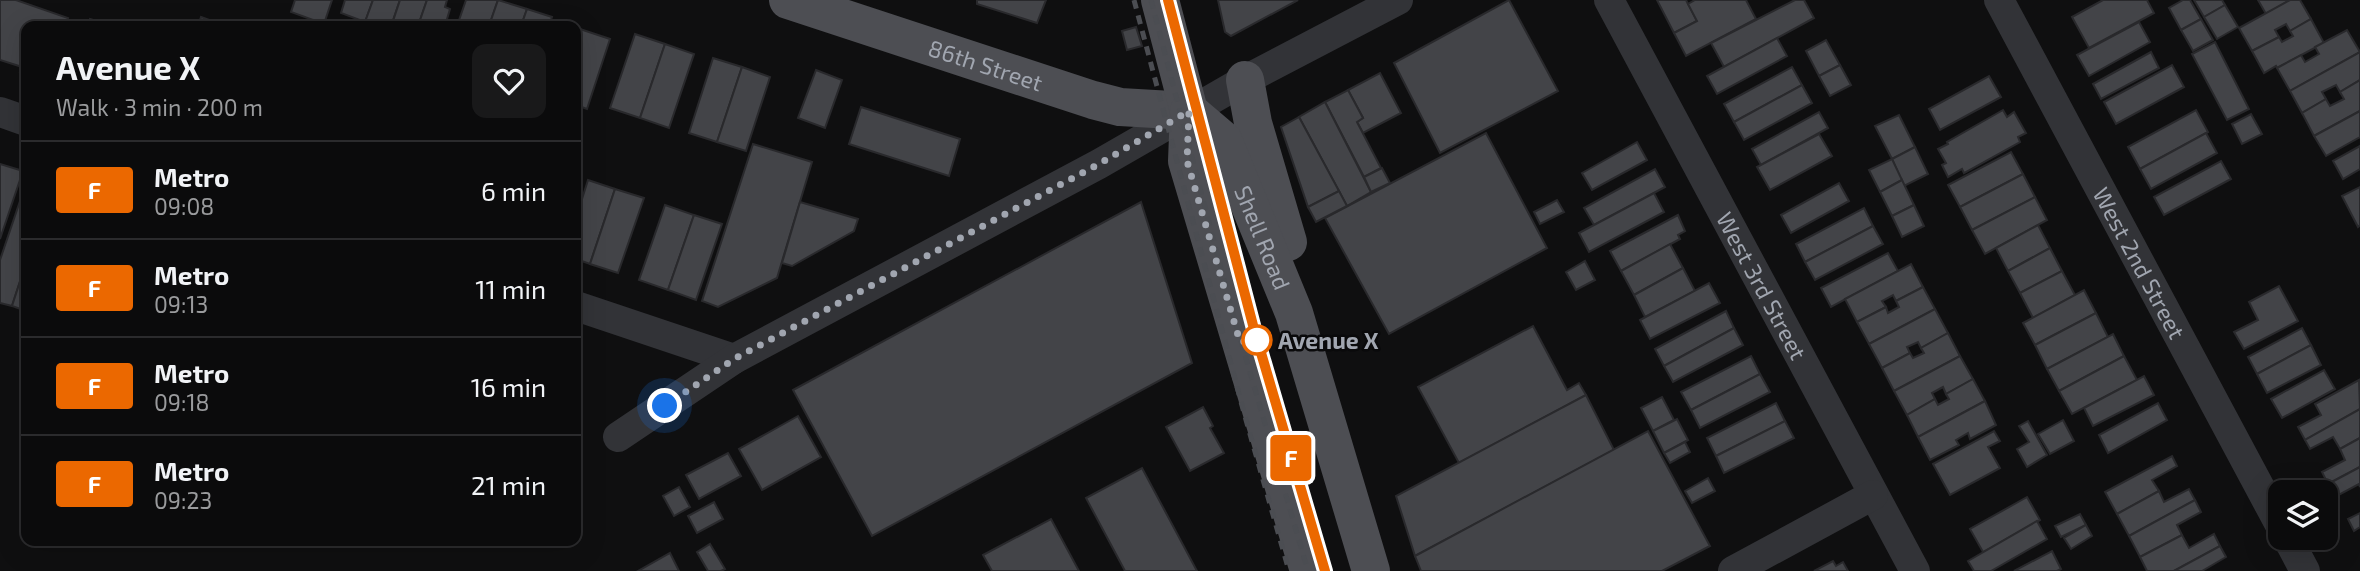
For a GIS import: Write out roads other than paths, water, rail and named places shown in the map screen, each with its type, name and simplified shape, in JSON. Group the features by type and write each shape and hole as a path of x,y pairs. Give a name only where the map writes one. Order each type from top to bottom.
{"main road":[{"name":"86th Street","path":"788,0 1093,100 1120,107 1189,111"},
{"path":"1160,0 1189,111"},
{"name":"Shell Road","path":"1245,80 1253,123 1295,266 1294,313"},
{"name":"Shell Road","path":"1189,111 1223,140 1294,313 1371,571"},
{"name":"Shell Road","path":"1189,111 1187,161 1309,571"}],"street":[{"path":"618,437 734,359 1099,164 1245,80 1398,0"},
{"name":"West 3rd Street","path":"1609,0 1915,571"},
{"name":"West 2nd Street","path":"1999,0 2268,503"},
{"path":"0,112 21,119"},
{"path":"581,308 734,359"},
{"path":"1733,571 1874,495"},
{"path":"2294,550 2305,571"}],"railway":[{"path":"1134,0 1289,571"},
{"path":"1151,0 1231,307 1308,571"},
{"path":"1168,0 1254,329 1325,571"}],"metro line":[{"name":"F","path":"1168,0 1254,329 1325,571"}],"place":[{"name":"Avenue X","path":"1257,340"}]}
